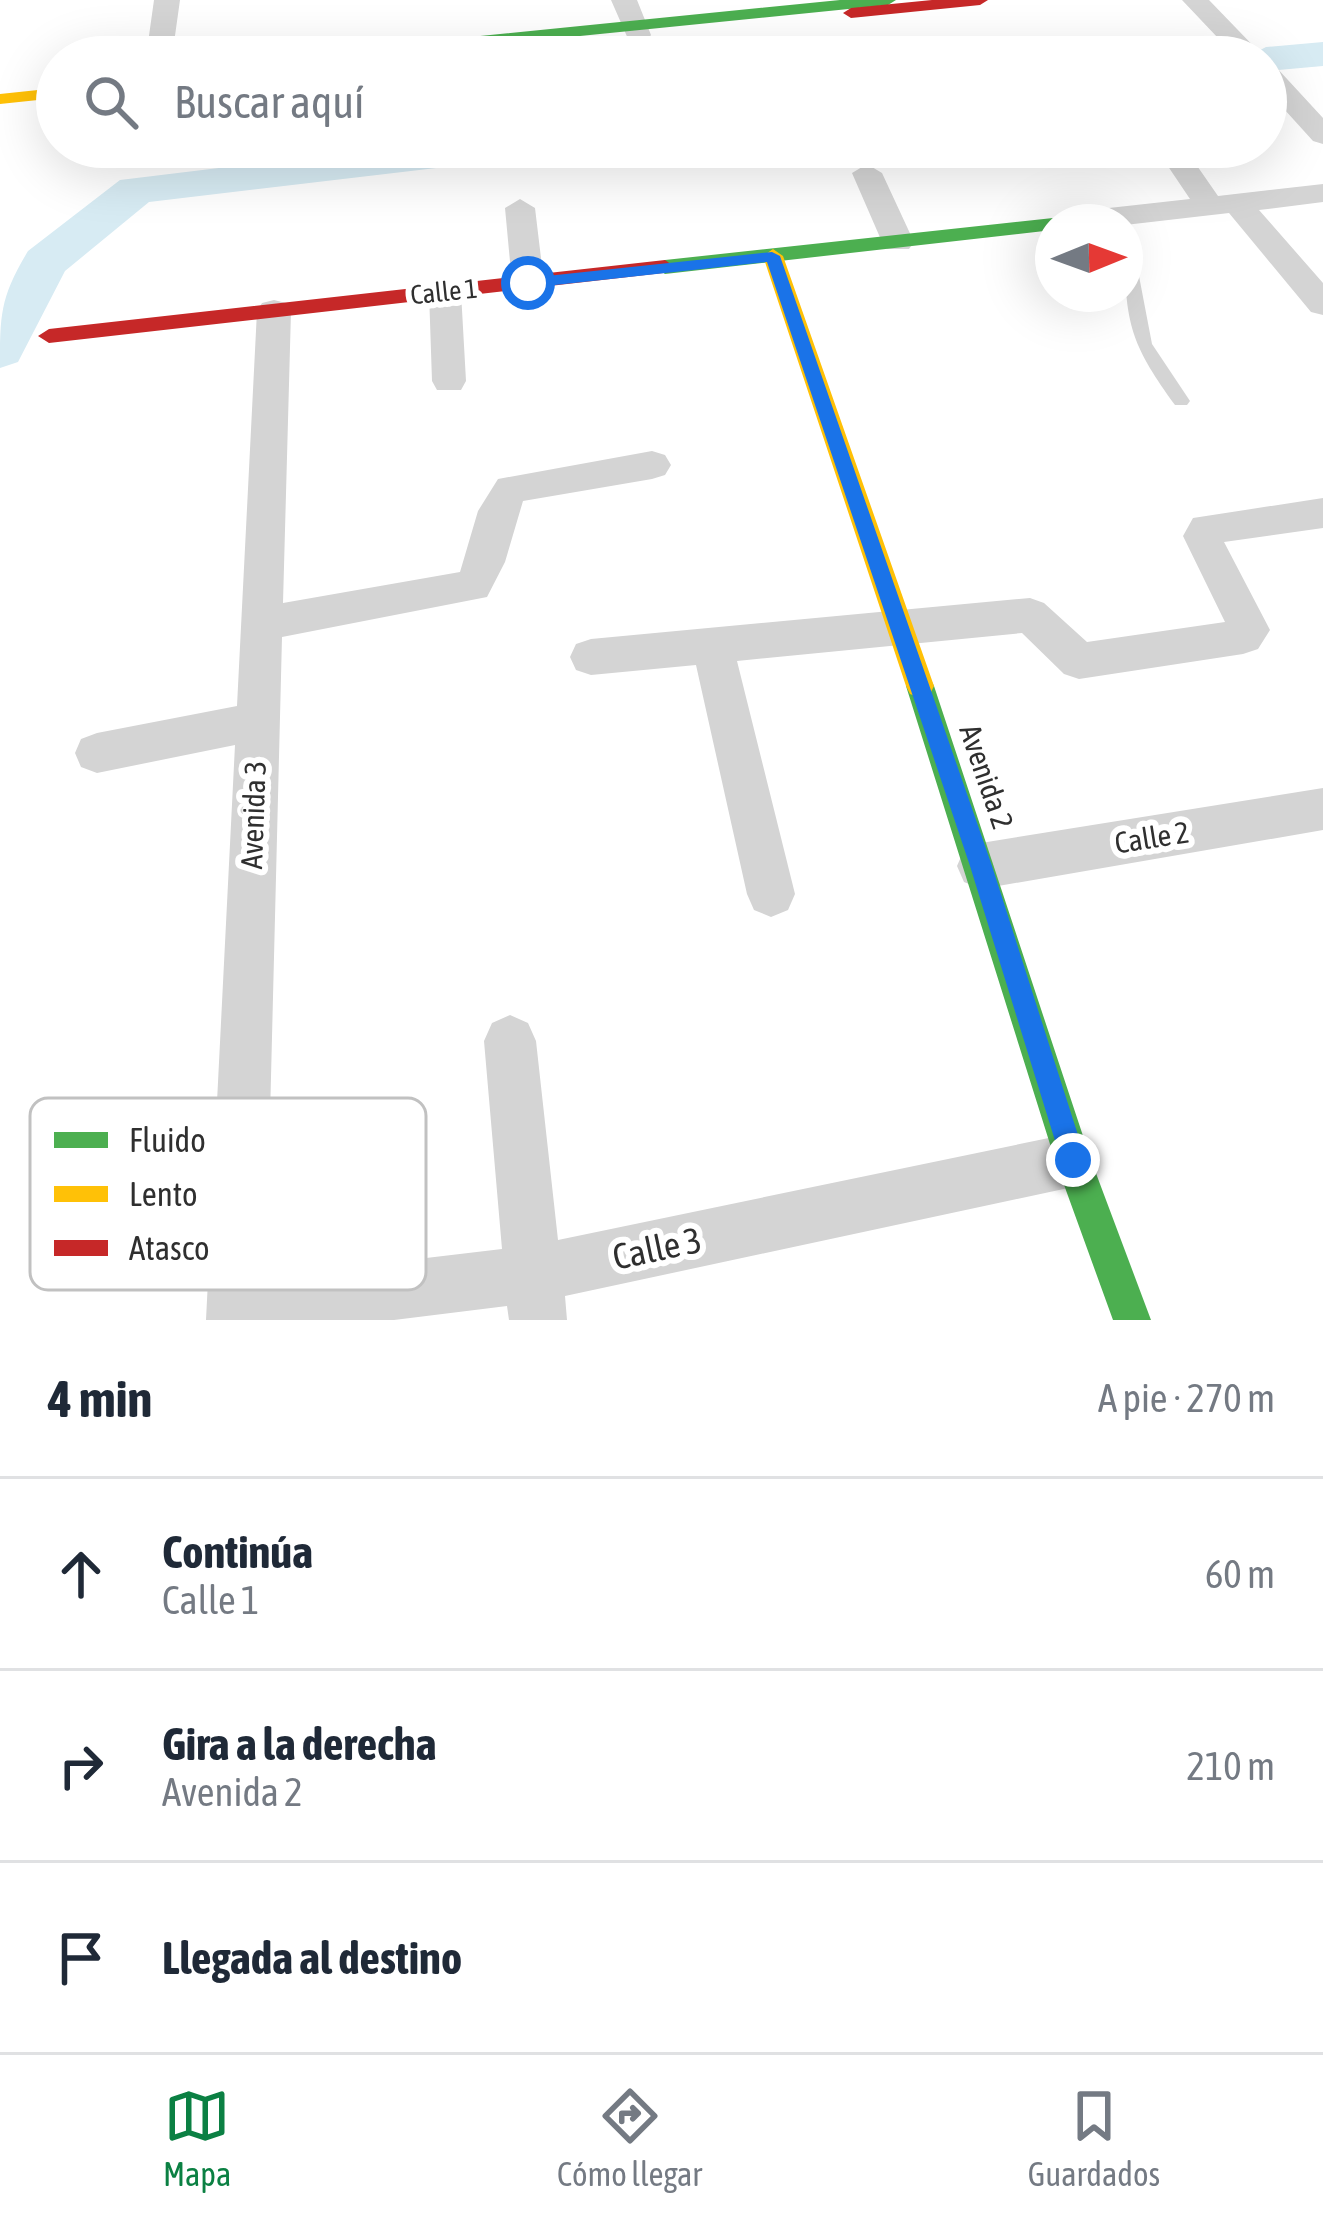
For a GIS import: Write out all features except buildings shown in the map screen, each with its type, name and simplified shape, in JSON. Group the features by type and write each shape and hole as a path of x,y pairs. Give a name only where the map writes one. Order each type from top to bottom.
{"street":[{"path":"162,36 166,0"},
{"path":"498,36 888,0"},
{"path":"542,36 632,20 980,0"},
{"path":"1195,0 1231,36"},
{"path":"0,94 36,90"},
{"path":"1287,95 1321,131"},
{"path":"1189,168 1323,304"},
{"path":"867,173 898,242"},
{"path":"1143,215 1323,194"},
{"path":"520,208 528,283"},
{"name":"Calle 1","path":"50,336 1035,226"},
{"name":"Avenida 2","path":"772,256 981,866 1073,1160 1132,1320"},
{"path":"445,292 449,381"},
{"name":"Avenida 3","path":"243,1098 274,311"},
{"path":"262,624 473,586 485,571 497,502 511,489 652,465"},
{"path":"591,657 1030,616 1079,661 1243,637 1249,630 1202,536 1207,529 1323,514"},
{"path":"712,645 771,894"},
{"path":"97,753 258,721"},
{"name":"Calle 2","path":"981,866 1323,809"},
{"path":"510,1041 537,1297"},
{"name":"Calle 3","path":"235,1315 537,1297 1073,1160"}],"lane":[{"path":"1134,312 1142,342 1181,401"}],"waterway":[{"path":"1287,57 1323,54"},
{"path":"0,350 45,262 136,190 324,168"}],"traffic: fast":[{"path":"530,36 888,0"},
{"path":"665,267 1035,226"},
{"path":"920,686 1073,1160 1132,1320"}],"traffic: slow":[{"path":"0,99 36,95"},
{"path":"773,256 920,686"}],"traffic: jam":[{"path":"851,13 980,0"},
{"path":"49,336 665,267"}],"route":[{"path":"528,283 772,256 981,866 1073,1160"}]}
